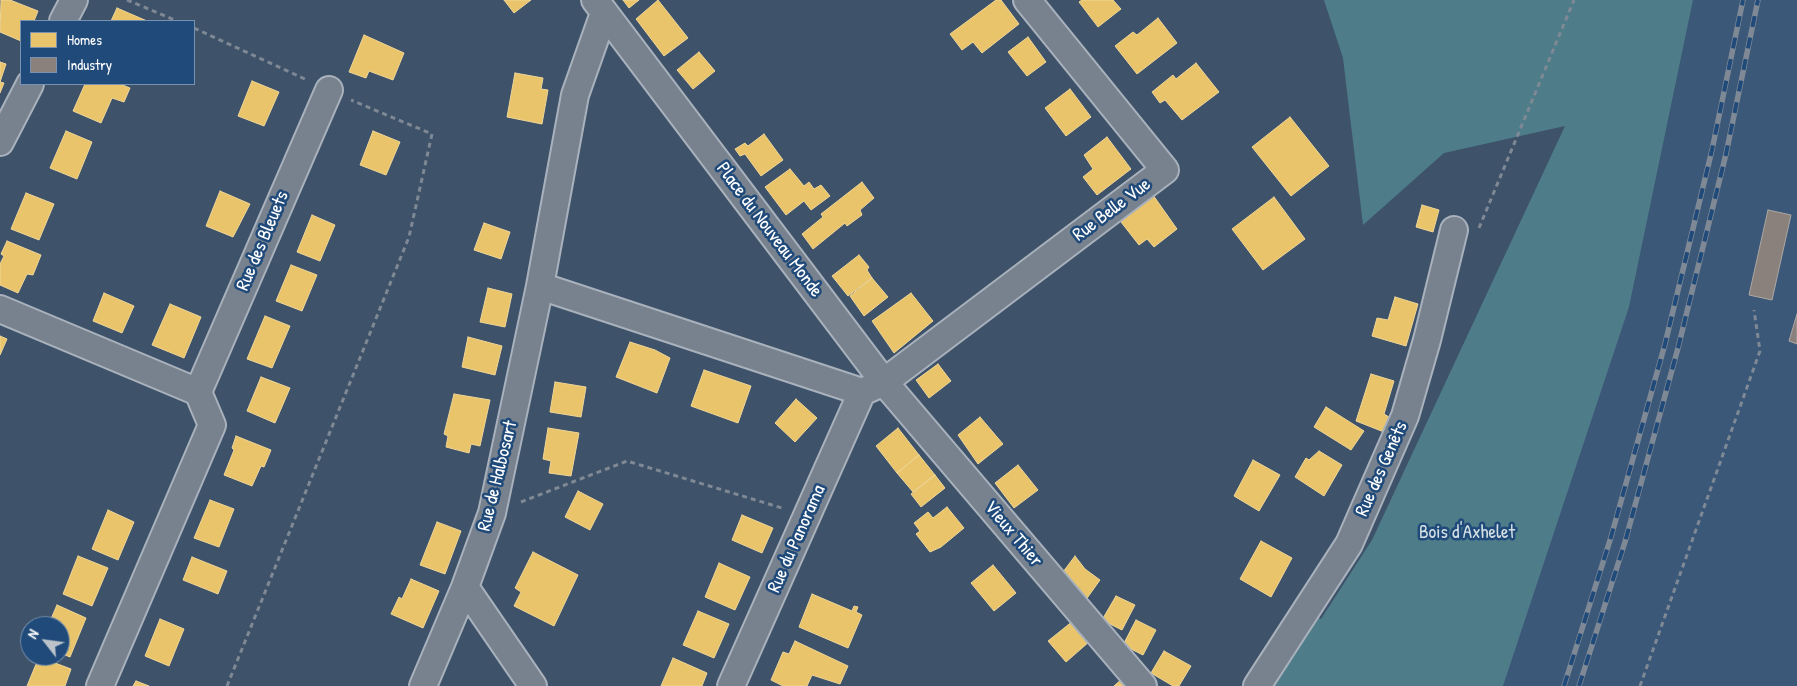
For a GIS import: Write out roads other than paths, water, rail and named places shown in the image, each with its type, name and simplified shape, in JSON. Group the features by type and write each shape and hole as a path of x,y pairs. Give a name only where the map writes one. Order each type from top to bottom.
{"street":[{"path":"64,20 74,0"},
{"name":"Rue Belle Vue","path":"873,387 1165,170 1027,0"},
{"name":"Place du Nouveau Monde","path":"600,6 873,387"},
{"name":"Place du Nouveau Monde","path":"540,286 575,94 600,6"},
{"path":"0,142 29,85"},
{"name":"Rue des Bleuets","path":"198,392 329,90"},
{"name":"Rue des Genêts","path":"1257,686 1349,544 1406,416 1427,340 1465,233"},
{"path":"540,286 873,387"},
{"name":"Rue de Halbosart","path":"423,686 465,587 492,513 540,286"},
{"path":"0,308 198,392 212,425 100,686"},
{"name":"Rue du Panorama","path":"731,686 807,516 873,387"},
{"name":"Vieux Thier","path":"873,387 1143,686"},
{"path":"465,587 533,686"}],"railway":[{"path":"1564,686 1611,537 1665,344 1712,150 1743,0"},
{"path":"1579,686 1625,542 1678,348 1726,154 1758,0"}],"park label":[{"name":"Bois d'Axhelet","path":"1467,533"}]}
